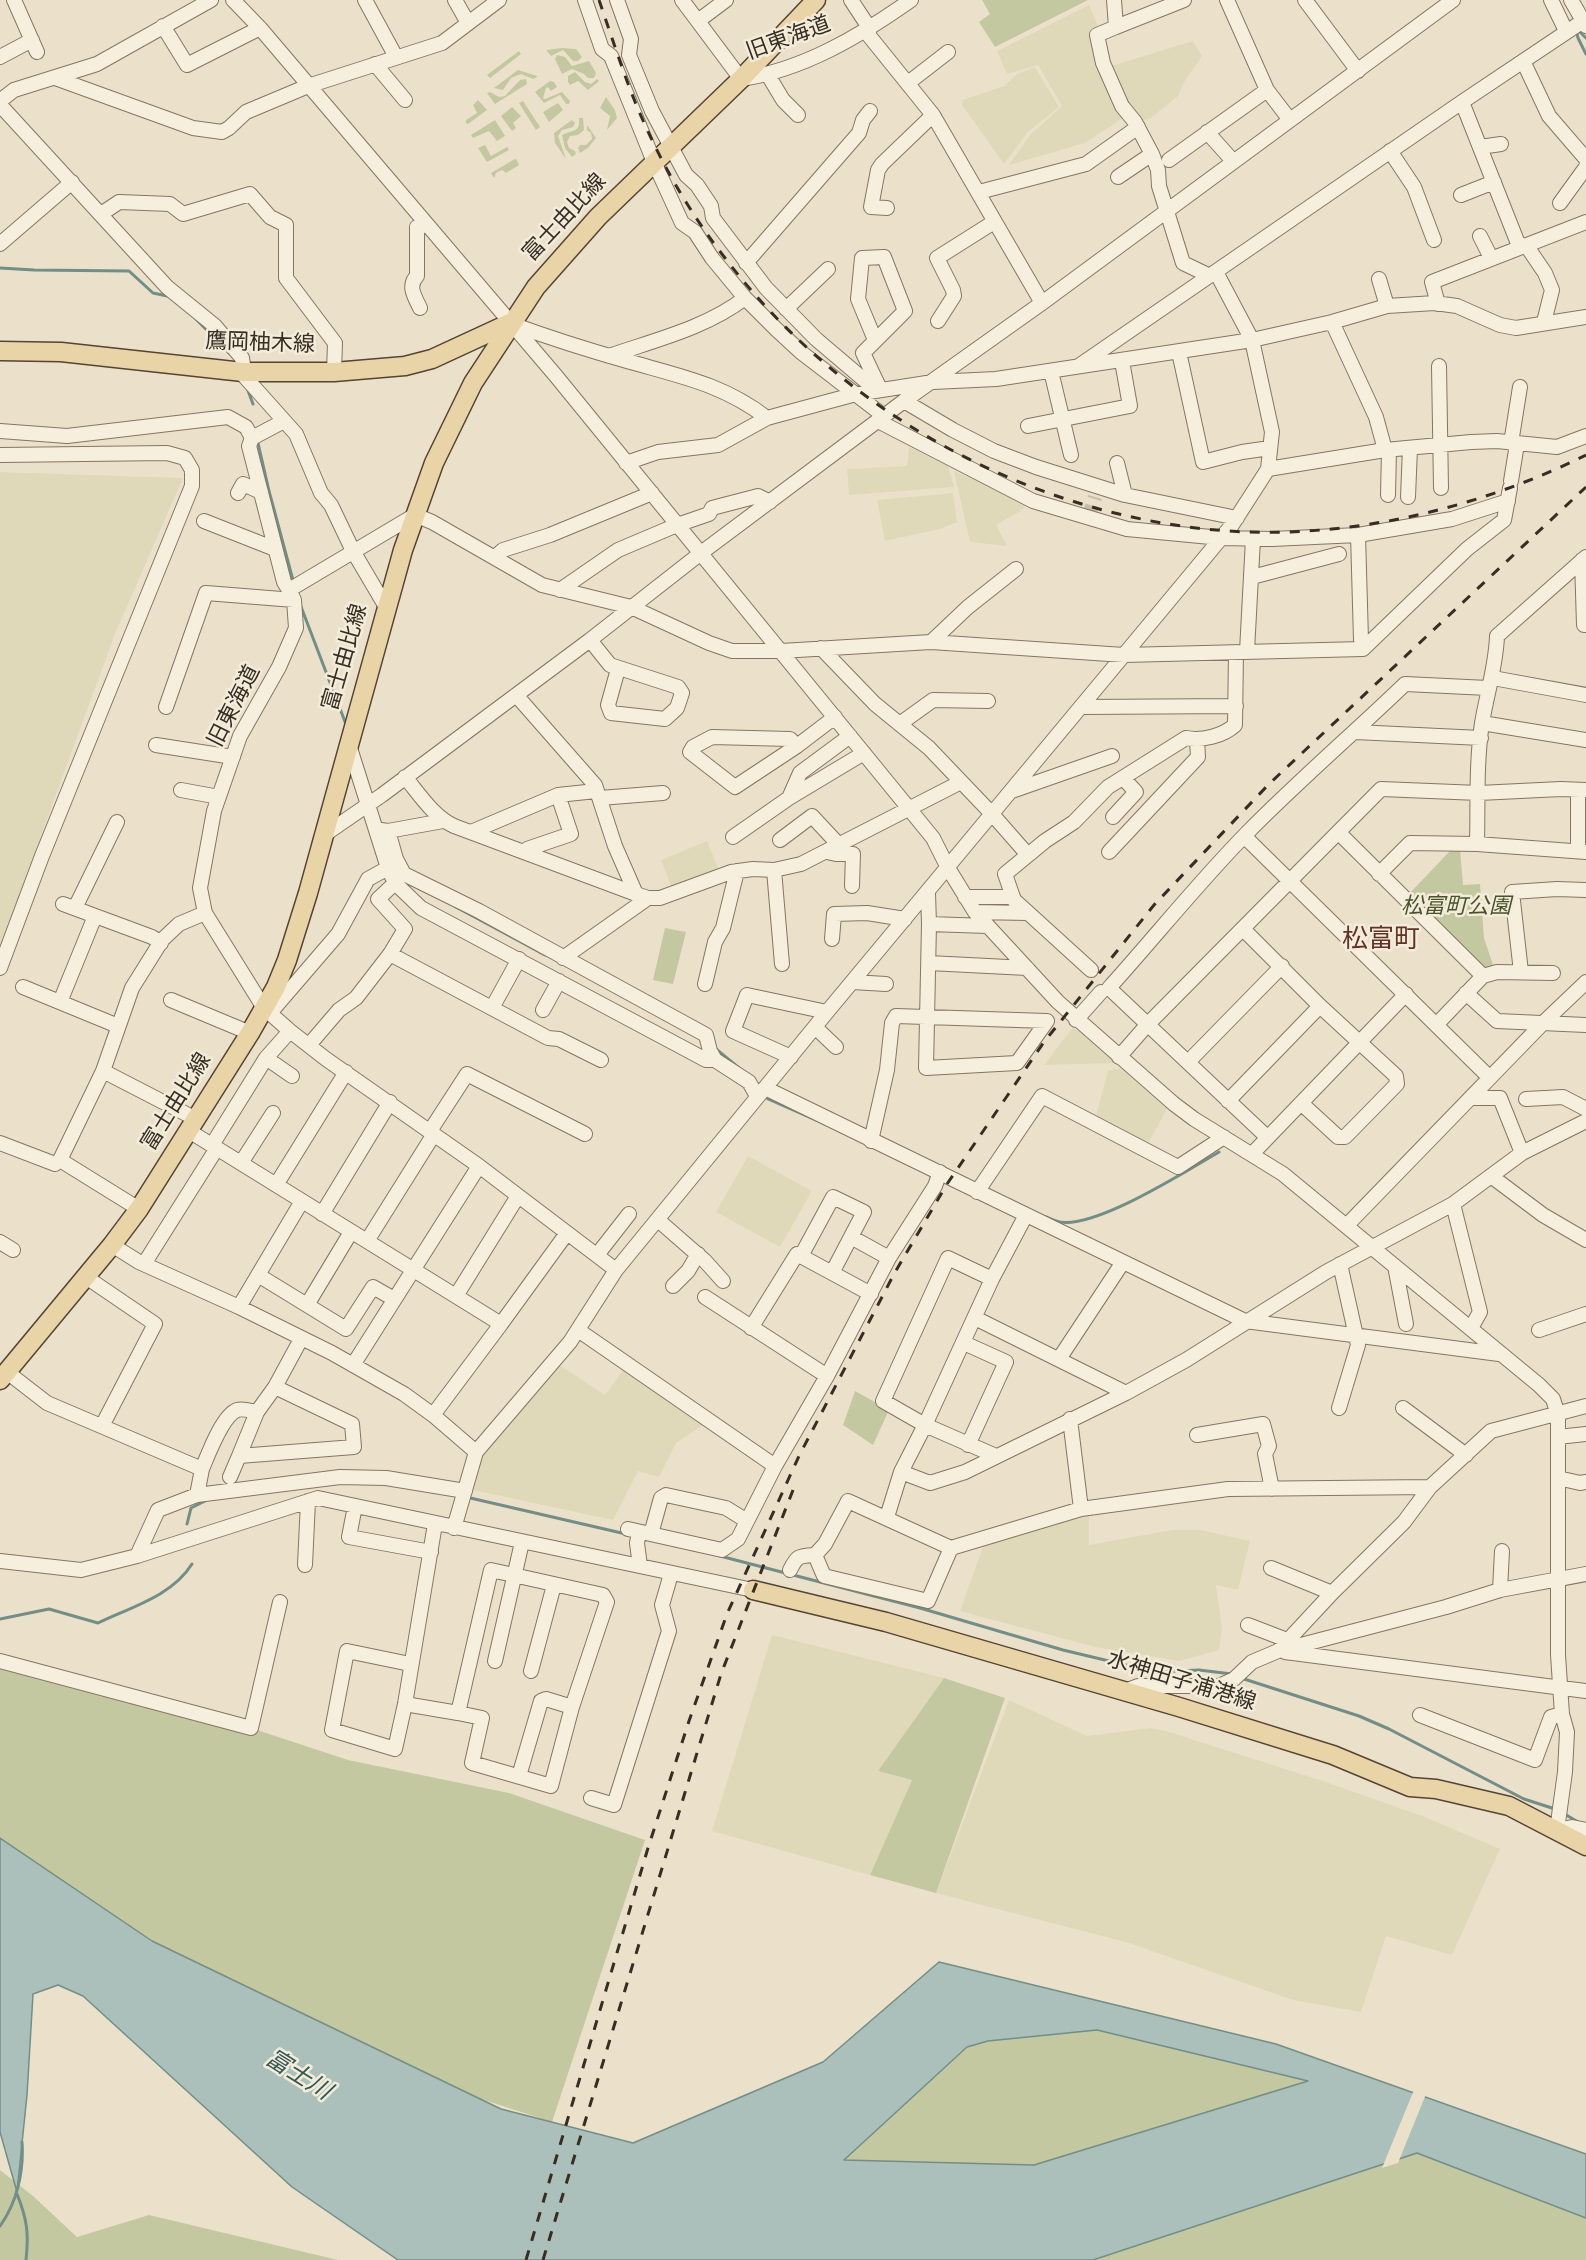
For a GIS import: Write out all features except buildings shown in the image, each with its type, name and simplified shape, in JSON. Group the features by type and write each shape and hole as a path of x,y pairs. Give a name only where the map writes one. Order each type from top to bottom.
{"main road":[{"name":"富士由比線","path":"3,1376 86,1277 139,1209 250,1033 267,1011 287,960 386,608 415,515 452,424 473,383 510,323 536,287 574,243 741,79 816,0"},
{"name":"鷹岡柚木線","path":"0,351 61,352 243,372 334,372 405,366 432,359 510,323"},
{"name":"水神田子浦港線","path":"753,1590 897,1625 1125,1691 1333,1755 1410,1787 1436,1789 1509,1806 1586,1846"}],"street":[{"path":"0,57 34,46 14,0"},
{"path":"211,0 97,64 14,90 0,103 167,288 215,326 242,358 243,372 296,434 321,494 331,505 353,551 386,608"},
{"path":"233,0 260,28 510,323 910,809 933,838 975,912 1076,1020 1174,1104 1283,1174 1471,1328 1553,1399 1558,1415 1556,1579 1559,1688 1567,1732 1565,1772 1557,1830 1572,1827 1586,1830"},
{"path":"365,0 396,57"},
{"path":"455,0 468,23"},
{"path":"55,78 193,128 222,132 246,112 308,86 442,43 499,0"},
{"path":"585,0 602,49 611,56 681,223 695,232 712,258 745,298 802,353 856,394 881,418 1033,501 1126,529 1253,539 1358,535 1452,519 1510,490"},
{"path":"618,0 631,39 629,55 652,111 686,175 697,185 711,206 713,218 766,288 786,309 831,354 878,390"},
{"path":"682,0 741,79"},
{"path":"698,21 726,0"},
{"path":"851,0 868,30 933,116 1042,303"},
{"name":"旧東海道","path":"741,79 768,75 832,49 868,30 910,0"},
{"path":"1114,0 1116,27"},
{"path":"454,1528 476,1452 578,1330 616,1270 761,1092 1221,538 1237,518 1268,469 1272,432 1252,340 1213,274 1184,263 1166,211 1159,186 1158,170 1152,154 1138,127 1122,106 1103,63 1097,36 1184,0"},
{"path":"1227,0 1267,90 1290,120"},
{"path":"1305,0 1358,71"},
{"path":"324,835 590,640 701,553 881,418 1042,303 1453,0"},
{"path":"1551,0 1578,25"},
{"path":"1571,0 1578,25"},
{"path":"1078,366 1390,151 1578,25"},
{"path":"163,26 187,65 260,28"},
{"path":"611,56 630,47"},
{"path":"908,82 948,52"},
{"path":"1523,61 1549,116 1586,159"},
{"path":"375,64 405,100"},
{"path":"768,75 783,100 798,115"},
{"path":"1169,160 1267,90"},
{"path":"1462,102 1523,246 1545,273 1552,290 1544,322"},
{"path":"746,263 859,133 863,120 870,111"},
{"path":"888,208 871,207 878,170 888,157 933,116"},
{"path":"979,192 1086,164 1138,127"},
{"path":"1208,132 1233,161"},
{"path":"1480,147 1502,144"},
{"path":"1390,151 1414,187 1434,240"},
{"path":"1118,177 1152,154"},
{"path":"1560,203 1586,167"},
{"path":"0,244 72,182"},
{"path":"1461,195 1494,182"},
{"path":"101,214 119,202 170,204 183,213 250,194 270,217 286,225 286,278 335,343 334,372"},
{"path":"938,321 954,296 937,258 994,222"},
{"path":"1438,304 1432,282 1586,222"},
{"path":"420,308 412,288 417,276 417,227 427,225"},
{"path":"1480,236 1491,258"},
{"path":"875,340 858,299 862,258 884,257 905,311 863,353 878,390"},
{"path":"786,309 828,269"},
{"path":"1379,279 1387,306"},
{"path":"609,356 688,329 745,298"},
{"path":"626,463 658,452 718,445 767,418 856,394 933,382 996,379 1252,340 1332,322 1387,306 1438,304 1457,306 1500,325 1516,328 1586,317"},
{"path":"1332,322 1376,417 1387,450 1388,495"},
{"path":"510,323 609,356 722,389 767,418"},
{"path":"1179,352 1203,462 1242,452 1270,448"},
{"path":"1028,426 1130,406 1122,361"},
{"path":"1439,366 1441,488"},
{"path":"1050,371 1071,455"},
{"path":"166,707 206,593 292,595 353,551 415,515 432,522 542,585 631,607 709,643 732,651 781,651 931,642 1124,655 1363,649 1467,549 1504,520 1510,490 1520,387"},
{"path":"904,401 994,451 1097,492 1125,495 1237,518"},
{"path":"0,431 68,436 228,417 246,427 252,438 284,421"},
{"path":"1268,469 1387,450 1488,441 1557,447 1586,435"},
{"name":"旧東海道","path":"252,438 249,446 284,582 292,595 296,628 279,667 240,736 214,811 200,888 205,913 267,1011 290,1031 479,1166 616,1270"},
{"path":"1408,497 1410,448"},
{"path":"0,455 167,453 185,458 192,470 192,486 42,856 0,968"},
{"path":"1117,463 1125,495"},
{"path":"238,493 243,484 261,492"},
{"path":"495,557 503,550 550,536 652,493"},
{"path":"560,590 618,550 709,514 712,508 758,496 770,502"},
{"path":"204,521 275,549"},
{"path":"1358,535 1361,640"},
{"path":"1091,970 1014,900 1005,874 1074,822 1108,788 1123,778 1186,738 1197,740 1229,731 1236,725 1236,706 1252,578 1253,539"},
{"path":"1252,578 1339,554"},
{"path":"1584,559 1586,625"},
{"path":"1477,844 1480,738 1491,683 1497,636 1584,559"},
{"path":"931,642 968,607 1016,569"},
{"path":"590,640 610,665 678,687 682,693 676,708 665,719 611,712 608,705 618,669"},
{"path":"820,648 875,704 929,748 1028,855"},
{"path":"1267,1137 1109,988 1244,836 1312,768 1405,684 1491,683 1586,695"},
{"path":"516,694 595,785 615,846 642,896"},
{"path":"901,723 933,700 988,701"},
{"path":"1082,707 1236,706"},
{"path":"797,746 790,739 712,737 693,747 690,752 735,787 797,746 835,717"},
{"path":"1482,723 1586,741"},
{"path":"1354,732 1480,738"},
{"path":"789,798 800,773 850,736"},
{"path":"1109,852 1198,757 1197,740"},
{"path":"348,744 373,801 382,830 388,868 395,883 421,908 706,1060 715,1060"},
{"path":"156,745 233,757"},
{"path":"733,837 789,798 864,753"},
{"path":"1010,792 1112,756"},
{"path":"405,777 443,821 642,896 660,898 737,871 774,870 801,864 961,782"},
{"path":"1113,817 1136,792 1123,778"},
{"path":"1119,1057 1147,1025 1381,789 1479,793 1582,790 1582,852 1477,844 1410,843 1379,874"},
{"path":"181,790 219,797"},
{"path":"471,832 558,795 663,793"},
{"path":"526,852 527,849 571,834 558,795"},
{"path":"780,840 812,816 836,854 853,854 852,886"},
{"path":"382,830 443,821"},
{"path":"117,822 69,906 152,937 161,943"},
{"path":"382,830 404,874 479,911 706,1035 715,1060 761,1092 940,1172 1245,1321 1500,1354"},
{"path":"1339,833 1483,976"},
{"path":"1244,836 1490,1078"},
{"path":"267,1011 338,934 368,879 388,868"},
{"path":"774,870 782,964"},
{"path":"705,984 715,942 723,928 737,871"},
{"path":"309,1045 339,1010 356,998 390,954 405,929 378,899 395,883"},
{"path":"1521,972 1512,892 1586,890"},
{"path":"872,1141 887,1070 892,1023 896,1016 926,1017 959,1018 1047,1021 1017,1064 926,1068 926,1017 929,924 928,893"},
{"path":"563,958 642,896"},
{"path":"965,897 1013,897"},
{"path":"975,912 1028,913"},
{"path":"0,1143 56,1164 60,1160 103,1071 132,988 161,943 179,924 205,913"},
{"path":"832,939 834,914 867,913 905,919"},
{"path":"60,1002 95,916"},
{"path":"929,924 988,926"},
{"path":"1243,929 1320,1006 1396,1076 1397,1084 1345,1137 1338,1137 1301,1103"},
{"path":"390,954 548,1038 560,1038 601,1060"},
{"path":"492,1008 519,959"},
{"path":"928,963 1027,968"},
{"path":"1188,1062 1282,966"},
{"path":"1437,1024 1483,976 1497,972 1553,973"},
{"path":"543,1010 559,981"},
{"path":"852,982 886,984"},
{"path":"1347,1226 1544,1022 1586,982"},
{"path":"23,987 118,1026"},
{"path":"1076,1020 1101,992"},
{"path":"1466,993 1497,1021 1586,1024"},
{"path":"1252,1154 1406,994"},
{"path":"791,1057 733,1031 747,995 827,1012"},
{"path":"171,1000 250,1033"},
{"path":"1228,1101 1320,1006"},
{"path":"814,1028 836,1047"},
{"path":"144,1264 266,1058 290,1031"},
{"path":"266,1058 292,1076"},
{"path":"103,1071 193,1125 214,1147 501,1324"},
{"path":"276,1185 346,1072"},
{"path":"367,1241 467,1074 585,1134"},
{"path":"978,1192 1042,1096 1178,1167 1224,1137"},
{"path":"1526,1099 1563,1097 1586,1109"},
{"path":"1472,1098 1500,1098 1522,1153"},
{"path":"322,1214 390,1102"},
{"path":"242,1163 273,1113"},
{"path":"901,1472 930,1483 965,1472 1126,1393 1186,1360 1245,1321 1340,1264 1453,1204 1522,1153 1586,1122"},
{"path":"60,1160 139,1209"},
{"path":"353,1365 479,1166"},
{"path":"639,1531 722,1550 738,1539 775,1466 827,1376 890,1258 935,1186 940,1172"},
{"path":"1491,1176 1543,1215 1584,1237"},
{"path":"456,1296 518,1196"},
{"path":"801,1256 833,1197 864,1212 832,1273"},
{"path":"239,1307 302,1201"},
{"path":"1453,1204 1480,1312 1471,1328"},
{"path":"597,1256 629,1214"},
{"path":"887,1517 901,1472 964,1343 992,1279 1026,1215"},
{"path":"658,1220 698,1254 723,1281"},
{"path":"308,1305 351,1232"},
{"path":"433,1415 567,1233"},
{"path":"851,1237 890,1258"},
{"path":"0,1242 13,1250"},
{"path":"112,1245 144,1264 239,1307 353,1365 404,1394 433,1415 476,1452"},
{"path":"673,1286 687,1272 698,1254"},
{"path":"751,1328 797,1254 872,1294"},
{"path":"992,1279 948,1258 883,1401 925,1425 996,1456"},
{"path":"1059,1359 1123,1262"},
{"path":"1339,1408 1358,1345 1340,1264"},
{"path":"1395,1266 1406,1324"},
{"path":"258,1275 346,1329 373,1287 394,1299"},
{"path":"86,1277 155,1324 102,1426"},
{"path":"705,1297 827,1376"},
{"path":"1539,1330 1586,1314"},
{"path":"975,1318 1126,1393"},
{"path":"578,1330 775,1466"},
{"path":"230,1477 257,1412 275,1387 301,1339"},
{"path":"964,1343 1006,1362 968,1445"},
{"path":"3,1376 47,1403 202,1469"},
{"path":"239,1456 354,1447 352,1424 275,1387"},
{"path":"1278,1651 1332,1593 1404,1522 1430,1487 1491,1431 1586,1406"},
{"path":"1403,1408 1466,1455"},
{"path":"197,1495 202,1469 218,1432 235,1411 240,1409 257,1412"},
{"path":"1070,1419 1081,1509"},
{"path":"1197,1435 1263,1424 1269,1446 1265,1454 1272,1489"},
{"path":"1558,1437 1586,1434"},
{"path":"136,1556 158,1510 197,1495 340,1477 386,1478 465,1491"},
{"path":"1558,1478 1580,1483 1586,1482"},
{"path":"790,1570 796,1558 814,1555 825,1544 848,1501 951,1548 1081,1509 1228,1488 1430,1487"},
{"path":"640,1566 637,1543 639,1531 661,1498 666,1495 726,1508 747,1521"},
{"path":"0,1561 81,1570 136,1556 318,1498 753,1590"},
{"path":"305,1565 308,1501"},
{"path":"355,1506 349,1536 431,1552"},
{"path":"410,1664 347,1651 332,1730 395,1749 405,1704 435,1524"},
{"path":"495,1661 522,1542"},
{"path":"814,1555 824,1576 928,1601 951,1548"},
{"path":"1500,1590 1502,1551"},
{"path":"1270,1568 1332,1593"},
{"path":"405,1704 482,1718 472,1763 550,1786 572,1707 607,1602 603,1595 491,1570 458,1713"},
{"path":"591,1798 614,1805 669,1631 662,1605 670,1574"},
{"path":"1125,1691 1138,1686 1219,1686 1234,1679 1252,1662 1278,1651 1446,1607 1500,1590 1586,1574"},
{"path":"531,1671 554,1585"},
{"path":"0,1661 251,1728 280,1602"},
{"path":"1248,1625 1287,1640"},
{"path":"1278,1651 1586,1691"},
{"path":"519,1776 541,1701 546,1699 572,1707"},
{"path":"1420,1715 1535,1760 1551,1717 1562,1714"}],"shaded area":[{"path":"1089,5 1100,31 1105,68 1193,41 1202,56 1184,82 1178,96 1151,118 1138,122 1126,116 1085,143 1009,165 1030,135 1062,106 1038,65 1007,74 997,51"},
{"path":"1035,67 1059,107 1028,132 1004,164 962,105 963,100 1004,86 1017,74"},
{"path":"909,447 948,466 954,487 849,495 847,469 907,466"},
{"path":"954,471 1028,503 1022,510 996,525 1007,546 970,542"},
{"path":"0,472 183,478 115,634 0,947"},
{"path":"953,493 957,522 940,529 885,541 877,500"},
{"path":"707,841 719,870 672,889 661,860"},
{"path":"1073,1027 1115,1063 1044,1065"},
{"path":"1121,1069 1167,1109 1147,1145 1096,1116 1108,1070"},
{"path":"748,1156 812,1191 780,1247 716,1212"},
{"path":"558,1364 605,1395 626,1366 708,1422 676,1443 659,1477 638,1471 613,1520 468,1489 479,1456"},
{"path":"1089,1510 1089,1545 1172,1530 1201,1530 1250,1541 1238,1590 1216,1585 1222,1629 1219,1650 1179,1661 1095,1647 960,1611 986,1538"},
{"path":"772,1635 944,1678 878,1771 912,1780 870,1875 712,1831"},
{"path":"1009,1700 1087,1736 1150,1728 1166,1731 1320,1780 1425,1817 1500,1849 1452,1955 1386,1936 1361,2012 1293,2000 1129,1943 936,1893"}],"green space":[{"path":"982,0 1088,0 995,47 979,22 990,14"},
{"path":"576,49 582,57 578,61 573,61 563,50 551,56 546,50"},
{"path":"519,51 521,54 490,78 487,75"},
{"path":"557,55 565,57 572,66 589,61 596,73 594,78 588,78 572,69 562,74 555,59"},
{"path":"518,70 537,77 533,79 521,74 511,78 503,90 494,88"},
{"path":"575,72 585,82 591,84 597,79 599,81 588,90 578,81 570,85 568,76"},
{"path":"526,79 527,84 495,104 487,93 490,92 499,97 505,96 520,80"},
{"path":"550,81 554,82 557,87 551,91 548,87 546,88 543,98 562,92 570,101 569,104 566,104 560,95 544,103 535,92"},
{"path":"606,97 615,110 617,118 607,130 610,116 600,108"},
{"path":"478,100 487,110 468,124 466,120 477,113 473,105"},
{"path":"523,101 540,127 536,130 519,103"},
{"path":"558,103 563,110 549,122 543,112"},
{"path":"512,107 521,116 513,123 516,128 512,131 501,116"},
{"path":"579,118 583,118 584,130 578,135 570,136 567,142 569,148 576,154 572,157 565,148 562,135 577,128"},
{"path":"495,120 505,136 497,141 489,131 473,138 471,135"},
{"path":"572,120 575,123 573,127 562,130 558,136 566,159 555,143 554,133"},
{"path":"587,125 596,138 588,148 580,153 578,148 580,145 586,145 592,139"},
{"path":"485,145 491,156 507,147 509,150 487,162 478,148"},
{"path":"515,159 519,165 506,173 502,170 496,173 494,178 491,173"},
{"name":"松富町公園","path":"1460,849 1463,885 1480,884 1484,938 1494,968 1481,968 1406,897 1451,850"},
{"path":"665,928 686,932 673,984 653,980"},
{"path":"855,1391 889,1410 873,1445 843,1425"},
{"path":"0,1665 251,1728 348,1760 509,1793 645,1840 552,2122 413,2077 241,1991 0,1856"},
{"path":"944,1678 1005,1698 936,1893 870,1875 912,1780 878,1771"},
{"path":"1097,2030 1309,2081 1034,2165 843,2160 968,2047 988,2041"},
{"path":"1417,2153 1586,2218 1586,2260 1093,2260"},
{"path":"0,2170 33,2196 77,2237 149,2215 338,2260 0,2260"}],"water":[{"name":"富士川","path":"0,1838 152,1941 501,2109 633,2143 823,2062 939,1962 1276,2044 1586,2154 1586,2218 1417,2153 1093,2260 398,2260 292,2187 83,1996 58,1985 33,1994 27,2095 17,2192 0,2132","holes":["1097,2030 1308,2081 1034,2165 844,2160 967,2047 988,2041"]}],"pier":[{"path":"1414,2090 1426,2094 1398,2163 1382,2168"}],"waterway":[{"path":"1576,29 1586,54"},
{"path":"1578,30 1586,38"},
{"path":"0,268 129,271 153,293 172,297"},
{"path":"196,319 229,353"},
{"path":"247,388 253,404"},
{"path":"258,443 294,584"},
{"path":"300,604 347,727"},
{"path":"456,907 545,955"},
{"path":"716,1049 739,1068"},
{"path":"765,1093 768,1099 825,1124"},
{"path":"1046,1217 1060,1222 1096,1216 1141,1196 1219,1152"},
{"path":"466,1497 626,1534"},
{"path":"187,1524 191,1508 207,1500"},
{"path":"720,1556 920,1608 1063,1650 1155,1672 1199,1670 1232,1674"},
{"path":"0,1619 49,1609 98,1623 162,1593 184,1575 192,1564"},
{"path":"1241,1678 1359,1716 1389,1729 1524,1799 1555,1809"},
{"path":"1563,1813 1578,1822"},
{"path":"0,2226 11,2207 18,2186 22,2164 22,2142"},
{"path":"17,2194 26,2226 26,2260"}],"tunnel":[{"path":"1088,519 1095,497"}],"railway":[{"path":"599,0 639,111 671,177 710,239 773,314 826,364 885,409 947,448 1014,480 1083,504 1155,522 1228,531 1320,530 1366,525 1457,505 1501,491 1586,455"},
{"path":"526,2260 648,1848 727,1614 799,1456 894,1274 947,1184 1044,1042 1154,905 1269,784 1586,487"},
{"path":"543,2260 721,1674 795,1485"}],"district":[{"name":"松富町","path":"1381,942"}]}
